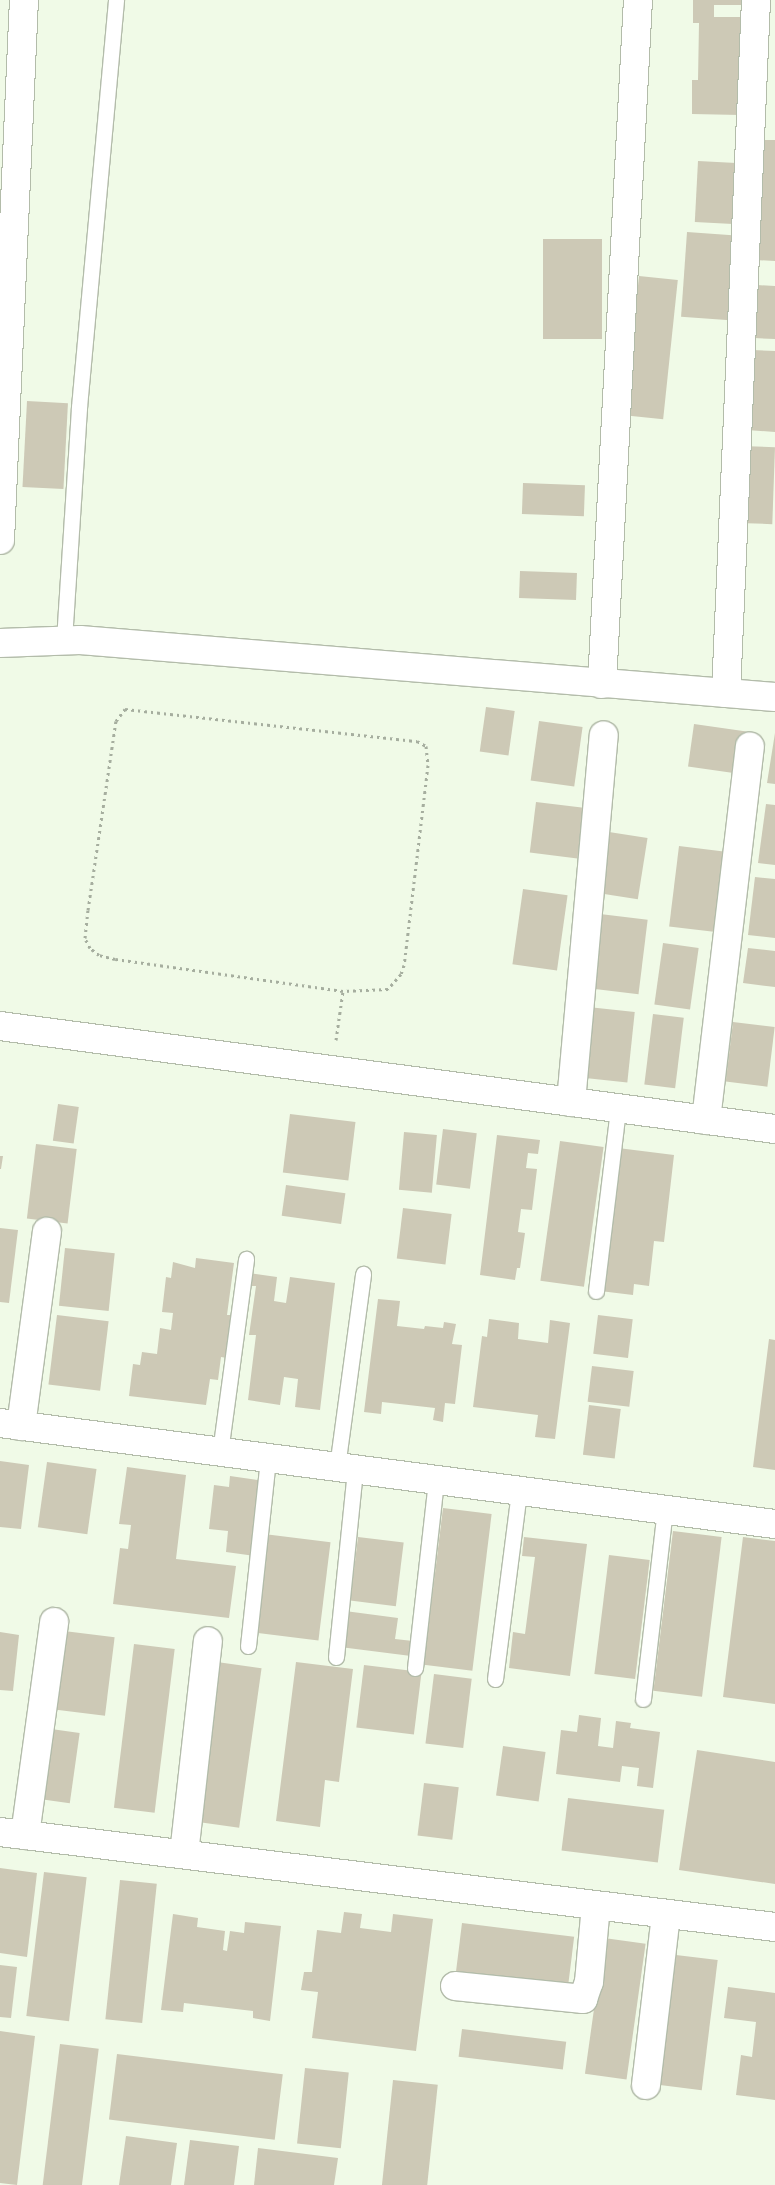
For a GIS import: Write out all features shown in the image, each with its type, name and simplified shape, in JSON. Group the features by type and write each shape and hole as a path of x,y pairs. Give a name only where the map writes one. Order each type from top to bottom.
{"street":[{"path":"0,540 24,0"},
{"path":"602,684 638,0"},
{"path":"726,693 756,0"},
{"path":"0,643 64,640 775,697"},
{"path":"571,1102 604,735"},
{"path":"706,1120 750,747"},
{"path":"0,1026 775,1129"},
{"path":"47,1232 11,1424 775,1524"},
{"path":"54,1622 12,1833 775,1927"},
{"path":"184,1854 208,1641"},
{"path":"455,1986 583,1999 589,1982 596,1905"},
{"path":"646,2085 666,1914"}],"lane":[{"path":"64,640 79,407 116,0"},
{"path":"596,1291 618,1108"},
{"path":"220,1452 246,1259"},
{"path":"336,1658 346,1468 363,1274"},
{"path":"248,1646 268,1458"},
{"path":"416,1668 436,1480"},
{"path":"495,1678 519,1491"},
{"path":"644,1699 665,1510"}],"path":[{"path":"131,709 416,741 426,746 428,765 401,974 388,989 343,991 115,960 99,955 90,948 85,938 88,910 116,721 120,712 131,709"},
{"path":"331,1070 343,991"}],"building":[{"path":"693,0 741,0 741,5 714,5 714,17 741,17 740,115 692,114 692,80 698,80 699,23 693,23"},
{"path":"761,140 775,140 775,261 755,260"},
{"path":"698,161 741,163 738,224 695,222"},
{"path":"687,232 736,235 730,320 681,317"},
{"path":"543,239 602,239 602,339 543,339"},
{"path":"639,276 678,280 663,419 624,415"},
{"path":"757,285 775,286 775,339 754,338"},
{"path":"752,350 775,351 775,432 747,430"},
{"path":"27,401 68,403 63,489 22,487"},
{"path":"741,446 775,447 772,524 738,523"},
{"path":"523,483 585,485 584,516 522,514"},
{"path":"520,571 577,573 576,600 519,598"},
{"path":"486,707 515,711 508,756 480,752"},
{"path":"539,721 583,727 574,787 531,780"},
{"path":"694,724 746,731 740,774 688,767"},
{"path":"775,733 775,784 767,783"},
{"path":"536,802 584,808 577,858 530,853"},
{"path":"766,804 775,805 775,865 758,863"},
{"path":"609,832 648,838 638,899 599,893"},
{"path":"679,846 726,852 716,932 669,926"},
{"path":"755,877 775,879 775,938 748,935"},
{"path":"523,889 568,895 557,971 512,964"},
{"path":"600,914 648,920 639,994 591,988"},
{"path":"663,943 699,948 690,1009 654,1004"},
{"path":"748,948 775,951 775,987 743,983"},
{"path":"588,1007 635,1012 627,1083 581,1078"},
{"path":"653,1014 684,1018 675,1088 644,1084"},
{"path":"733,1022 775,1027 767,1087 726,1082"},
{"path":"58,1104 79,1107 74,1144 53,1141"},
{"path":"290,1114 356,1122 348,1181 283,1173"},
{"path":"443,1129 477,1133 470,1189 436,1185"},
{"path":"404,1132 437,1135 432,1193 399,1190"},
{"path":"497,1135 540,1140 538,1154 528,1153 526,1168 537,1169 532,1210 521,1209 518,1232 525,1233 520,1268 517,1268 515,1280 480,1275"},
{"path":"560,1141 604,1147 584,1287 540,1281"},
{"path":"36,1144 77,1149 68,1223 27,1218"},
{"path":"618,1148 674,1155 664,1242 654,1241 649,1286 634,1284 633,1295 600,1291"},
{"path":"0,1156 3,1156 1,1169 0,1169"},
{"path":"286,1185 345,1193 341,1224 282,1216"},
{"path":"403,1208 452,1214 445,1265 397,1259"},
{"path":"0,1228 18,1230 9,1303 0,1302"},
{"path":"65,1248 115,1253 109,1311 59,1306"},
{"path":"196,1258 234,1263 227,1315 232,1315 227,1358 221,1357 218,1380 210,1379 206,1405 129,1396 133,1364 140,1365 142,1352 157,1354 160,1328 171,1330 173,1313 162,1312 166,1277 171,1278 173,1262 195,1268"},
{"path":"249,1273 277,1277 274,1301 286,1303 290,1277 335,1283 320,1410 295,1407 298,1379 284,1377 280,1405 248,1400 256,1335 249,1335 256,1286 248,1286"},
{"path":"378,1299 400,1301 397,1326 424,1329 425,1326 443,1328 444,1322 456,1324 452,1344 462,1345 455,1404 445,1403 443,1422 433,1420 435,1408 382,1402 381,1414 364,1412"},
{"path":"57,1315 109,1321 100,1391 48,1384"},
{"path":"598,1315 633,1319 628,1358 593,1354"},
{"path":"489,1319 519,1323 518,1339 548,1343 550,1320 570,1323 555,1439 535,1437 538,1415 473,1407 482,1336 487,1337"},
{"path":"769,1339 775,1340 775,1470 753,1467"},
{"path":"592,1366 634,1371 629,1407 588,1402"},
{"path":"589,1405 621,1409 615,1459 583,1455"},
{"path":"0,1461 29,1465 21,1529 0,1527"},
{"path":"47,1462 97,1469 87,1534 38,1527"},
{"path":"127,1467 186,1475 176,1559 236,1566 229,1618 113,1604 120,1548 128,1549 131,1525 119,1524"},
{"path":"230,1476 264,1481 255,1556 226,1552 228,1531 209,1529 214,1485 229,1487"},
{"path":"443,1508 492,1514 472,1671 424,1665"},
{"path":"673,1531 722,1537 702,1697 653,1691"},
{"path":"264,1534 331,1542 318,1640 252,1632"},
{"path":"358,1537 404,1543 396,1606 350,1601"},
{"path":"524,1537 587,1544 570,1676 509,1668 513,1632 525,1634 535,1557 522,1556"},
{"path":"743,1537 775,1541 775,1704 723,1697"},
{"path":"609,1555 650,1560 635,1679 594,1674"},
{"path":"345,1611 398,1618 395,1639 413,1641 411,1656 340,1647"},
{"path":"64,1631 115,1637 105,1716 54,1709"},
{"path":"0,1632 19,1635 13,1691 0,1690"},
{"path":"134,1644 175,1649 155,1813 114,1808"},
{"path":"217,1662 262,1668 239,1828 195,1821"},
{"path":"296,1662 353,1669 339,1782 325,1780 320,1827 276,1821"},
{"path":"364,1665 422,1672 414,1735 356,1728"},
{"path":"434,1674 472,1679 463,1748 425,1743"},
{"path":"579,1715 601,1718 598,1746 613,1748 616,1721 631,1723 630,1728 660,1732 653,1788 637,1786 639,1768 622,1766 620,1782 556,1774 561,1730 577,1732"},
{"path":"44,1728 80,1733 70,1803 34,1798"},
{"path":"503,1746 546,1752 539,1801 496,1796"},
{"path":"697,1750 775,1762 775,1884 679,1870"},
{"path":"424,1783 459,1787 452,1840 418,1836"},
{"path":"568,1798 664,1810 658,1862 562,1851"},
{"path":"0,1868 37,1873 27,1957 0,1953"},
{"path":"44,1872 87,1877 69,2021 26,2016"},
{"path":"120,1880 157,1884 142,2023 105,2019"},
{"path":"344,1912 362,1914 360,1928 391,1932 393,1914 433,1919 416,2051 312,2038 318,1992 301,1990 304,1972 312,1972 317,1930 341,1933"},
{"path":"173,1914 198,1918 197,1927 225,1931 223,1950 227,1951 230,1931 244,1933 245,1922 281,1926 270,2021 253,2018 253,2011 184,2003 183,2012 161,2010"},
{"path":"462,1923 574,1937 568,1990 455,1977"},
{"path":"604,1938 646,1944 627,2080 585,2074"},
{"path":"676,1955 718,1960 702,2090 660,2085"},
{"path":"0,1965 17,1967 11,2018 0,2017"},
{"path":"728,1987 775,1993 775,2100 736,2095 741,2055 752,2057 756,2022 724,2018"},
{"path":"462,2029 566,2042 563,2070 459,2057"},
{"path":"0,2031 35,2036 17,2185 0,2183"},
{"path":"60,2044 99,2049 82,2185 43,2185"},
{"path":"117,2054 283,2074 275,2140 109,2120"},
{"path":"305,2068 349,2073 341,2148 297,2144"},
{"path":"393,2080 438,2085 427,2185 382,2185"},
{"path":"126,2136 177,2143 171,2185 119,2185"},
{"path":"190,2140 239,2146 234,2185 184,2185"},
{"path":"258,2148 338,2158 334,2185 254,2185"}]}
